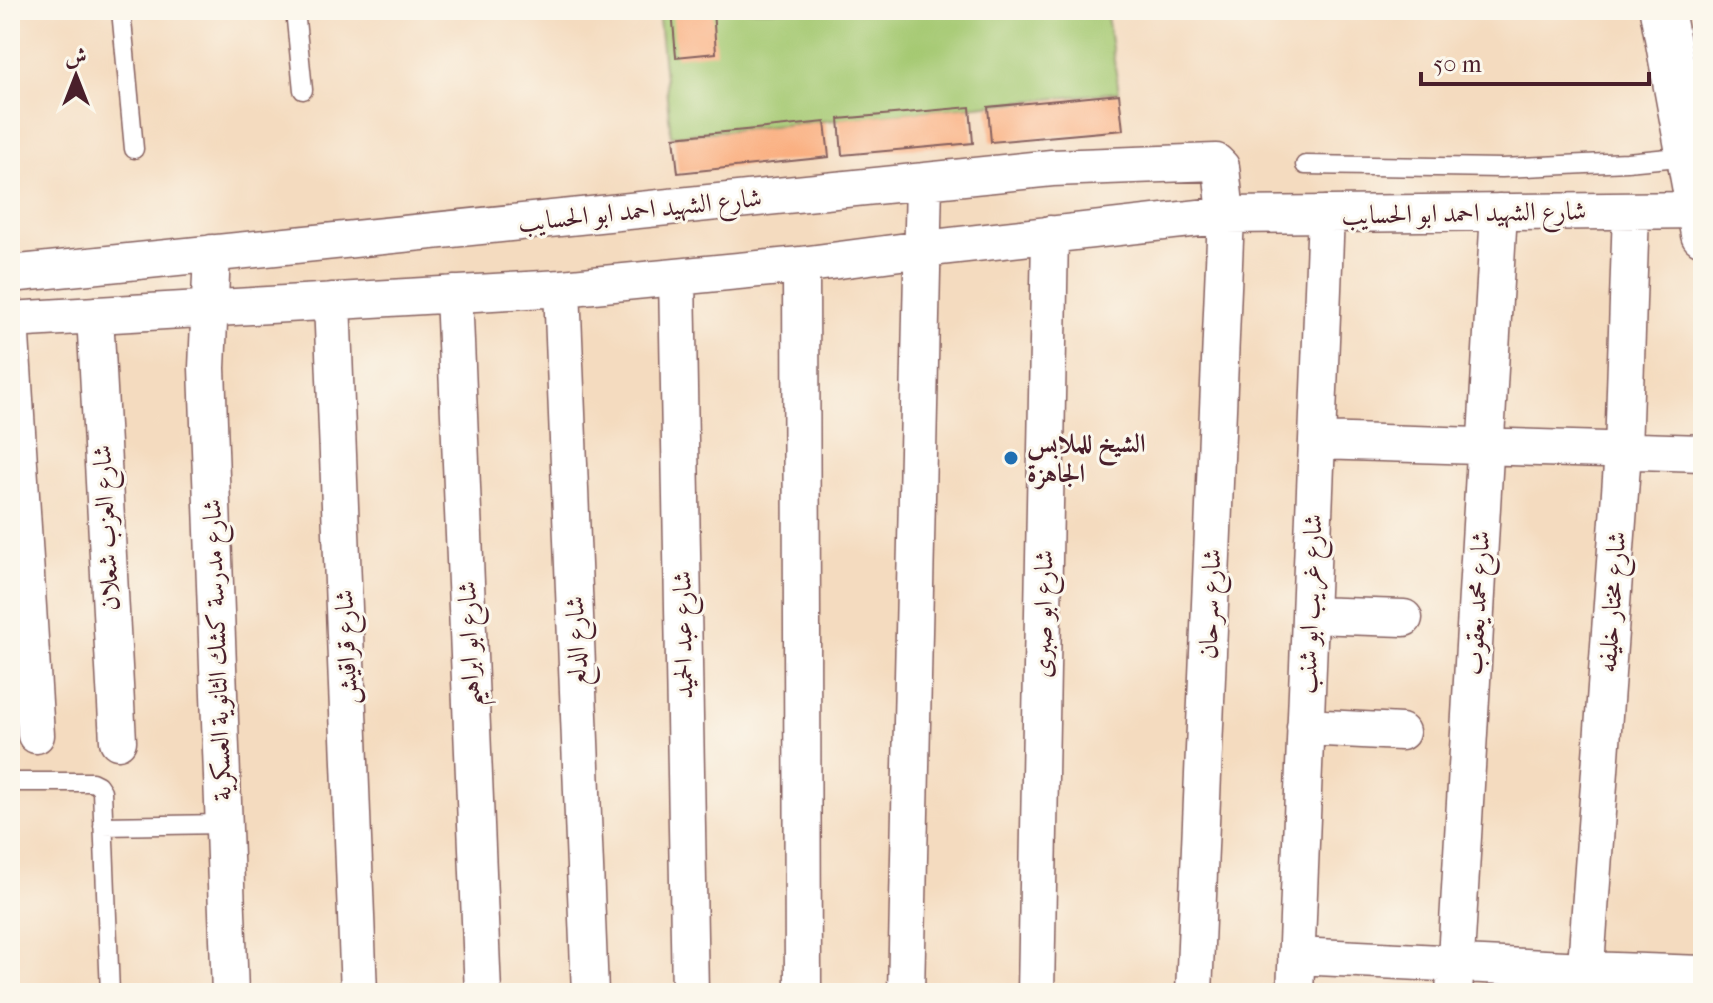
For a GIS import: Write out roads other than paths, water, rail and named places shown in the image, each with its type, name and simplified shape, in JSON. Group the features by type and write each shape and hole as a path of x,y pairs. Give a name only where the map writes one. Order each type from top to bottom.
{"main road":[{"path":"1662,10 1696,155 1702,218"}],"street":[{"name":"شارع الشهيد احمد ابو الحسايب","path":"10,274 1052,168 1216,162 1221,167 1226,215"},
{"path":"906,993 924,181"},
{"name":"شارع الشهيد احمد ابو الحسايب","path":"10,320 562,288 801,265 1226,215 1631,211 1702,218"},
{"name":"شارع مختار خليفه","path":"1585,982 1623,451 1631,211"},
{"name":"شارع محمد يعقوب","path":"1455,978 1499,212"},
{"name":"شارع غريب ابو شنب","path":"1295,993 1326,214"},
{"name":"شارع سرحان","path":"1194,993 1226,215"},
{"name":"شارع ابو صبرى","path":"1036,993 1050,234"},
{"name":"شارع مدرسة كشك الثانوية العسكرية","path":"212,253 207,368 230,993"},
{"path":"801,265 803,993"},
{"name":"شارع عبد الحميد","path":"677,277 690,993"},
{"name":"شارع الدلع","path":"562,288 590,993"},
{"name":"شارع ابو ابراهيم","path":"454,294 483,993"},
{"name":"شارع قراقيش","path":"332,301 359,993"},
{"name":"شارع العزب شعلان","path":"95,315 118,741"},
{"path":"10,320 36,735"},
{"path":"1317,441 1703,453"},
{"path":"1310,615 1404,618"},
{"path":"1305,727 1401,732"},
{"path":"1296,956 1455,978 1585,982 1703,974"}],"lane":[{"path":"121,10 134,149"},
{"path":"295,10 303,90"},
{"path":"1305,165 1502,168 1696,155"},
{"path":"10,782 92,782 102,791 110,993"},
{"path":"103,826 224,824"}],"place":[{"name":"الشيخ للملابس الجاهزة","path":"1011,458"}]}
